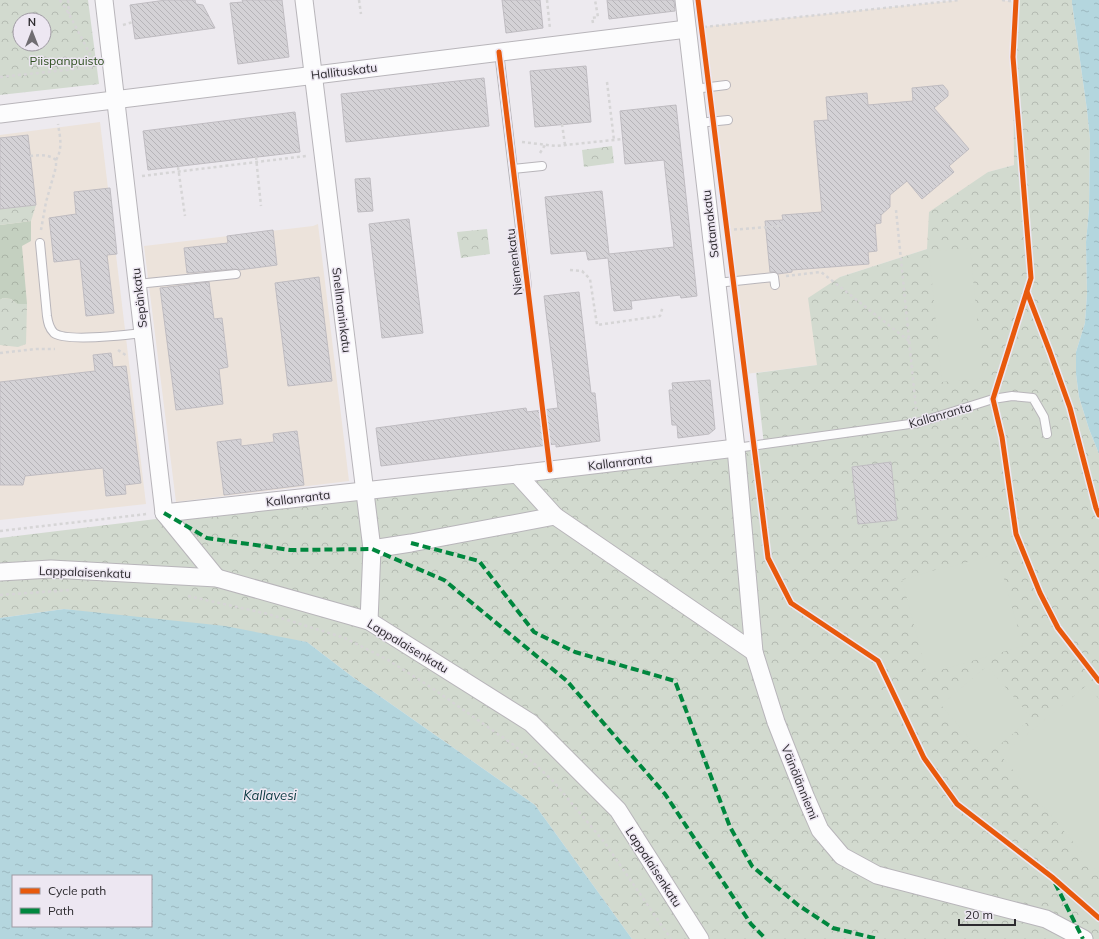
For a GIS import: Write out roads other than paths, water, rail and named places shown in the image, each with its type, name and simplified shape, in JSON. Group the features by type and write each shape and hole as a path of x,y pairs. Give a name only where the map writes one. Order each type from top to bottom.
{"street":[{"name":"Sepänkatu","path":"104,0 143,333 158,514"},
{"name":"Snellmaninkatu","path":"304,0 372,549 369,621"},
{"name":"Satamakatu","path":"684,0 698,28 694,88 736,448"},
{"name":"Hallituskatu","path":"0,114 698,28"},
{"name":"Kallanranta","path":"158,514 736,448"},
{"name":"Väinölänniemi","path":"736,448 754,652 776,722 820,830 842,856 878,875 1046,919 1084,939"},
{"path":"517,474 555,516 754,652"},
{"path":"158,514 216,578"},
{"path":"372,549 555,516"},
{"name":"Lappalaisenkatu","path":"0,572 51,570 216,578 369,621 530,723 618,810 700,939"}],"lane":[{"name":"Niemenkatu","path":"499,52 527,287"},
{"path":"694,88 726,85"},
{"path":"698,124 728,120"},
{"path":"513,169 542,166"},
{"path":"40,243 49,328 56,334 77,337 143,333"},
{"path":"137,284 236,274"},
{"path":"717,283 775,281"},
{"name":"Kallanranta","path":"736,448 917,423 993,399 1012,396 1033,398 1044,417 1047,434"}],"water":[{"path":"1072,0 1099,0 1099,454 1079,397 1076,374 1076,352 1085,323 1087,293 1086,242 1089,209 1090,139"},
{"name":"Kallavesi","path":"64,609 225,626 307,642 354,678 535,805 632,939 0,939 0,618"}],"park label":[{"name":"Piispanpuisto","path":"67,60"}]}
